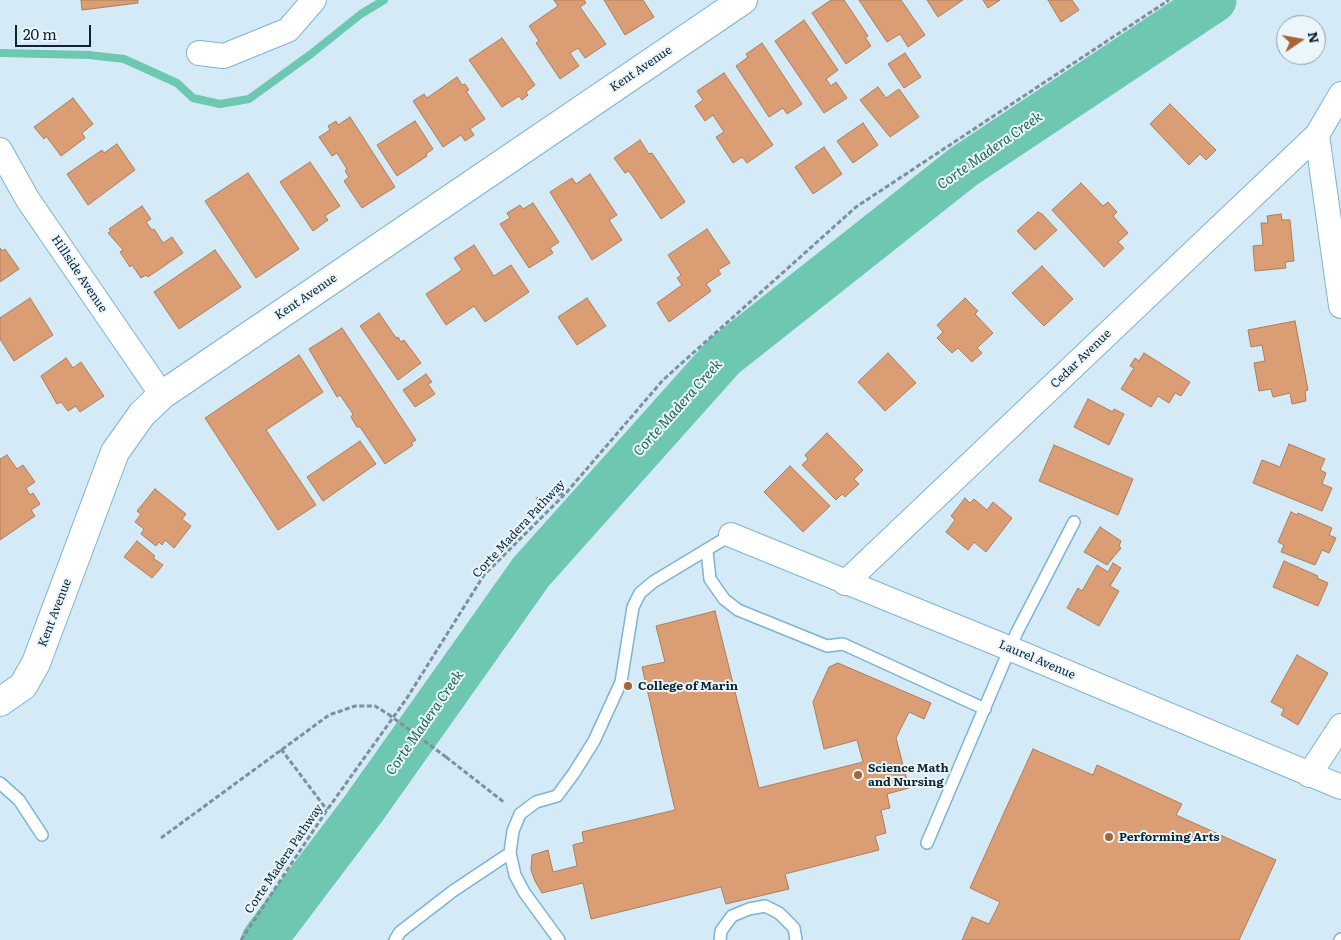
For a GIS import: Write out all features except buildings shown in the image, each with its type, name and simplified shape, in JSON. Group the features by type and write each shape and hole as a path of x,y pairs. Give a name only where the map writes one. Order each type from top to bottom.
{"street":[{"path":"199,53 224,56 288,30 314,0"},
{"name":"Kent Avenue","path":"0,702 23,686 36,663 115,452 142,414 162,396 742,0"},
{"name":"Cedar Avenue","path":"845,583 1317,135 1341,94"},
{"path":"1317,135 1341,306"},
{"name":"Hillside Avenue","path":"0,150 28,200 162,396"},
{"name":"Laurel Avenue","path":"731,536 1010,648 1341,787"},
{"path":"1310,774 1341,726"}],"lane":[{"path":"927,843 1017,632 1074,522"},
{"path":"559,940 524,892 515,875 510,853 513,831 520,814 536,802 556,796 574,773 594,741 621,682 628,648 632,607 640,593 653,582 731,536"},
{"path":"707,551 710,579 724,599 738,610 827,646 843,644 985,709"},
{"path":"0,783 19,800 42,835"},
{"path":"395,940 400,932 453,891 510,853"},
{"path":"720,940 721,931 732,916 749,909 765,906 779,913 794,928 796,940"}],"path":[{"name":"Corte Madera Pathway","path":"241,940 327,810 407,698 484,575 566,493 663,380 856,207 1169,0"},
{"path":"536,500 566,493"},
{"path":"161,838 329,715 355,706 375,706 388,714 520,814"},
{"path":"281,749 327,810"}],"waterway":[{"path":"0,53 89,55 124,59 177,83 193,98 220,104 249,99 311,54 361,14 384,0"},
{"name":"Corte Madera Creek","path":"264,940 364,808 531,572 724,356 963,167 1214,0"}],"place":[{"name":"College of Marin","path":"628,686"},
{"name":"Science Math and Nursing","path":"858,775"},
{"name":"Performing Arts","path":"1109,837"}]}
